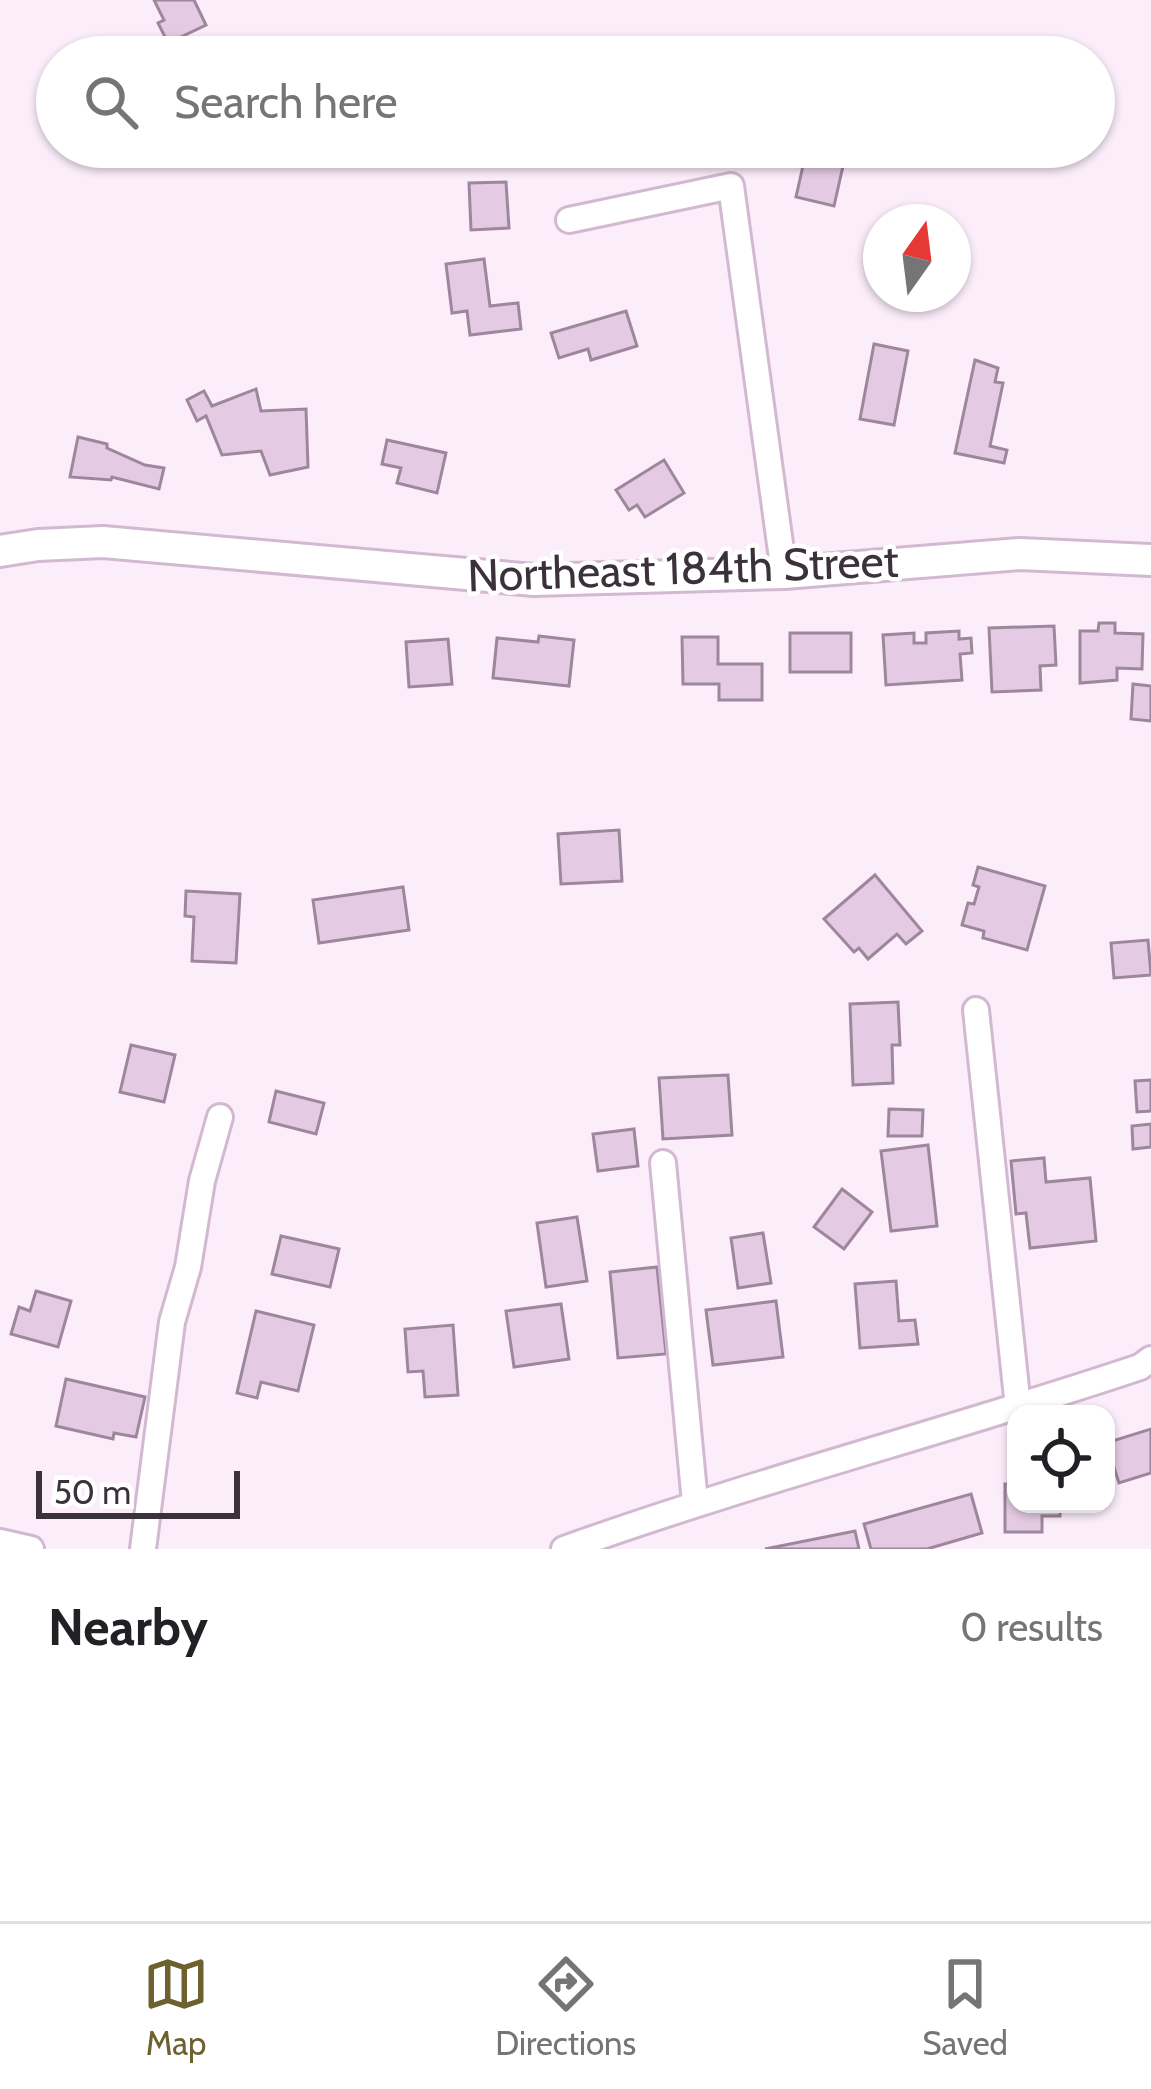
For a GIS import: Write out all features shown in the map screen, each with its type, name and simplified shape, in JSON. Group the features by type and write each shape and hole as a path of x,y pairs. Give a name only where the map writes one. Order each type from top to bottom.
{"street":[{"path":"569,220 731,186 784,573"},
{"name":"Northeast 184th Street","path":"0,551 103,542 534,580 784,573 1020,554 1151,560"},
{"path":"976,1010 1018,1405"},
{"path":"143,1549 172,1322 220,1117"},
{"path":"663,1163 695,1503"},
{"path":"1024,1405 1140,1367 1151,1359"},
{"path":"564,1549 695,1503 1007,1410"},
{"path":"0,1542 31,1549"}],"building":[{"path":"154,0 194,0 206,25 183,36 164,36 158,23 164,20"},
{"path":"803,168 843,168 834,206 796,197"},
{"path":"506,182 509,228 471,230 469,183"},
{"path":"484,259 490,306 518,303 521,329 470,335 467,311 452,313 446,264"},
{"path":"626,311 637,346 591,360 588,349 559,358 551,333"},
{"path":"874,344 908,351 894,425 860,419"},
{"path":"975,360 998,368 995,382 1003,383 990,446 1007,450 1004,463 955,453"},
{"path":"256,389 261,411 306,409 308,467 270,475 261,451 222,455 206,416 197,421 187,400 204,391 212,406"},
{"path":"78,437 107,444 145,465 164,468 159,489 112,477 70,477"},
{"path":"387,440 446,453 437,493 397,483 401,468 382,464"},
{"path":"664,460 684,493 645,517 637,505 629,510 616,490"},
{"path":"1099,623 1115,623 1115,633 1143,634 1142,669 1117,668 1117,680 1080,683 1080,631 1098,631"},
{"path":"1054,626 1056,665 1040,666 1041,690 992,692 989,628"},
{"path":"959,631 959,639 971,638 972,653 960,654 962,680 886,685 883,635 914,633 914,643 926,643 926,633"},
{"path":"790,633 851,633 851,672 790,672"},
{"path":"539,636 574,640 569,686 493,678 497,638 538,642"},
{"path":"682,637 718,637 718,664 762,664 762,700 719,700 719,684 683,684"},
{"path":"448,639 452,684 409,687 406,642"},
{"path":"1133,684 1151,686 1151,721 1131,719"},
{"path":"619,830 622,881 561,884 558,834"},
{"path":"978,867 1045,886 1027,950 983,938 984,931 962,925 979,887 973,885"},
{"path":"875,875 922,931 906,944 897,934 868,959 859,948 854,952 824,919"},
{"path":"403,887 409,930 319,943 313,900"},
{"path":"186,891 240,894 236,963 192,961 194,917 185,916"},
{"path":"1148,940 1151,975 1114,978 1111,943"},
{"path":"898,1002 900,1045 892,1045 893,1083 853,1085 850,1004"},
{"path":"131,1045 175,1055 164,1102 120,1092"},
{"path":"728,1075 732,1135 663,1139 659,1078"},
{"path":"1151,1080 1151,1111 1137,1112 1135,1081"},
{"path":"276,1091 324,1103 316,1134 269,1122"},
{"path":"889,1109 923,1110 922,1136 888,1136"},
{"path":"1151,1124 1151,1147 1133,1149 1132,1126"},
{"path":"634,1129 638,1166 598,1171 593,1134"},
{"path":"928,1145 937,1226 891,1231 881,1151"},
{"path":"1044,1158 1046,1182 1090,1178 1096,1241 1030,1248 1026,1213 1016,1214 1011,1161"},
{"path":"842,1189 872,1212 844,1249 814,1227"},
{"path":"577,1217 587,1281 546,1287 537,1223"},
{"path":"763,1233 771,1283 738,1288 731,1238"},
{"path":"281,1236 339,1249 330,1287 272,1274"},
{"path":"657,1267 666,1354 618,1358 610,1272"},
{"path":"896,1281 899,1321 915,1320 918,1344 860,1348 855,1284"},
{"path":"36,1291 71,1301 58,1347 11,1334 19,1307 30,1311"},
{"path":"776,1301 783,1357 713,1365 706,1310"},
{"path":"561,1304 569,1359 514,1367 506,1311"},
{"path":"256,1311 314,1325 298,1391 261,1382 257,1398 237,1393"},
{"path":"453,1325 458,1395 425,1397 423,1371 408,1372 405,1329"},
{"path":"66,1379 145,1397 136,1437 114,1433 113,1439 56,1426"},
{"path":"1151,1429 1151,1473 1119,1483 1115,1440"},
{"path":"1005,1484 1007,1513 1060,1513 1042,1516 1042,1532 1005,1532"},
{"path":"971,1494 982,1533 927,1549 871,1549 864,1524"},
{"path":"855,1531 859,1549 765,1549"}]}
